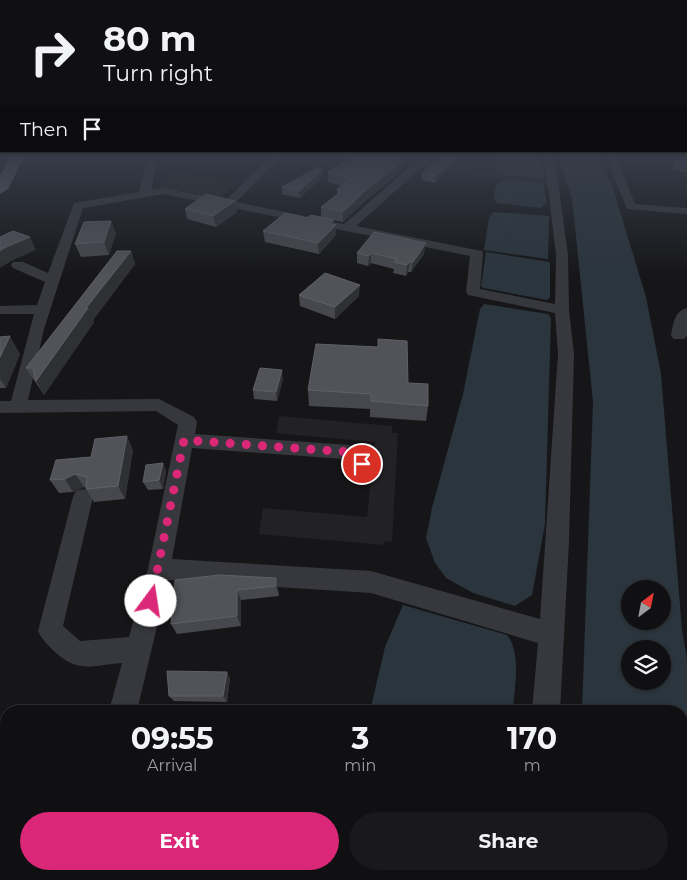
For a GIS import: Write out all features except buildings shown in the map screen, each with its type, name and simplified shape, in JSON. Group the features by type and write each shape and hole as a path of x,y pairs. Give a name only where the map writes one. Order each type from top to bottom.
{"street":[{"path":"125,705 159,569 188,422 159,405 9,406 54,281 78,205 144,195"},
{"path":"184,195 477,254 473,292 562,310"},
{"path":"228,204 237,195"},
{"path":"346,228 384,195"},
{"path":"546,705 552,635 566,354 562,310 562,256 554,195"},
{"path":"626,195 631,207 687,211"},
{"path":"18,264 54,281"},
{"path":"0,310 44,309"},
{"path":"679,336 685,316"},
{"path":"184,440 349,452 362,464"},
{"path":"84,497 50,631 76,654 139,649"},
{"path":"159,569 371,582 552,635"}],"shaded area":[{"path":"494,195 545,195 547,202 541,208 497,203 494,199"},
{"path":"571,195 615,195 646,297 661,374 682,630 687,659 687,705 582,705 593,402"},
{"path":"493,212 549,216 548,259 484,250 489,218"},
{"path":"486,252 550,262 550,298 547,300 483,288 481,286"},
{"path":"484,304 548,314 551,318 545,524 532,595 515,606 473,593 446,578 435,563 426,538 432,508 463,394 480,309"},
{"path":"279,416 392,426 392,433 398,433 392,542 385,541 384,545 259,534 263,508 367,517 375,442 276,433"},
{"path":"403,605 507,635 512,642 516,661 513,705 371,705 385,647"}],"route":[{"path":"151,601 184,440 349,452 362,464"}]}
